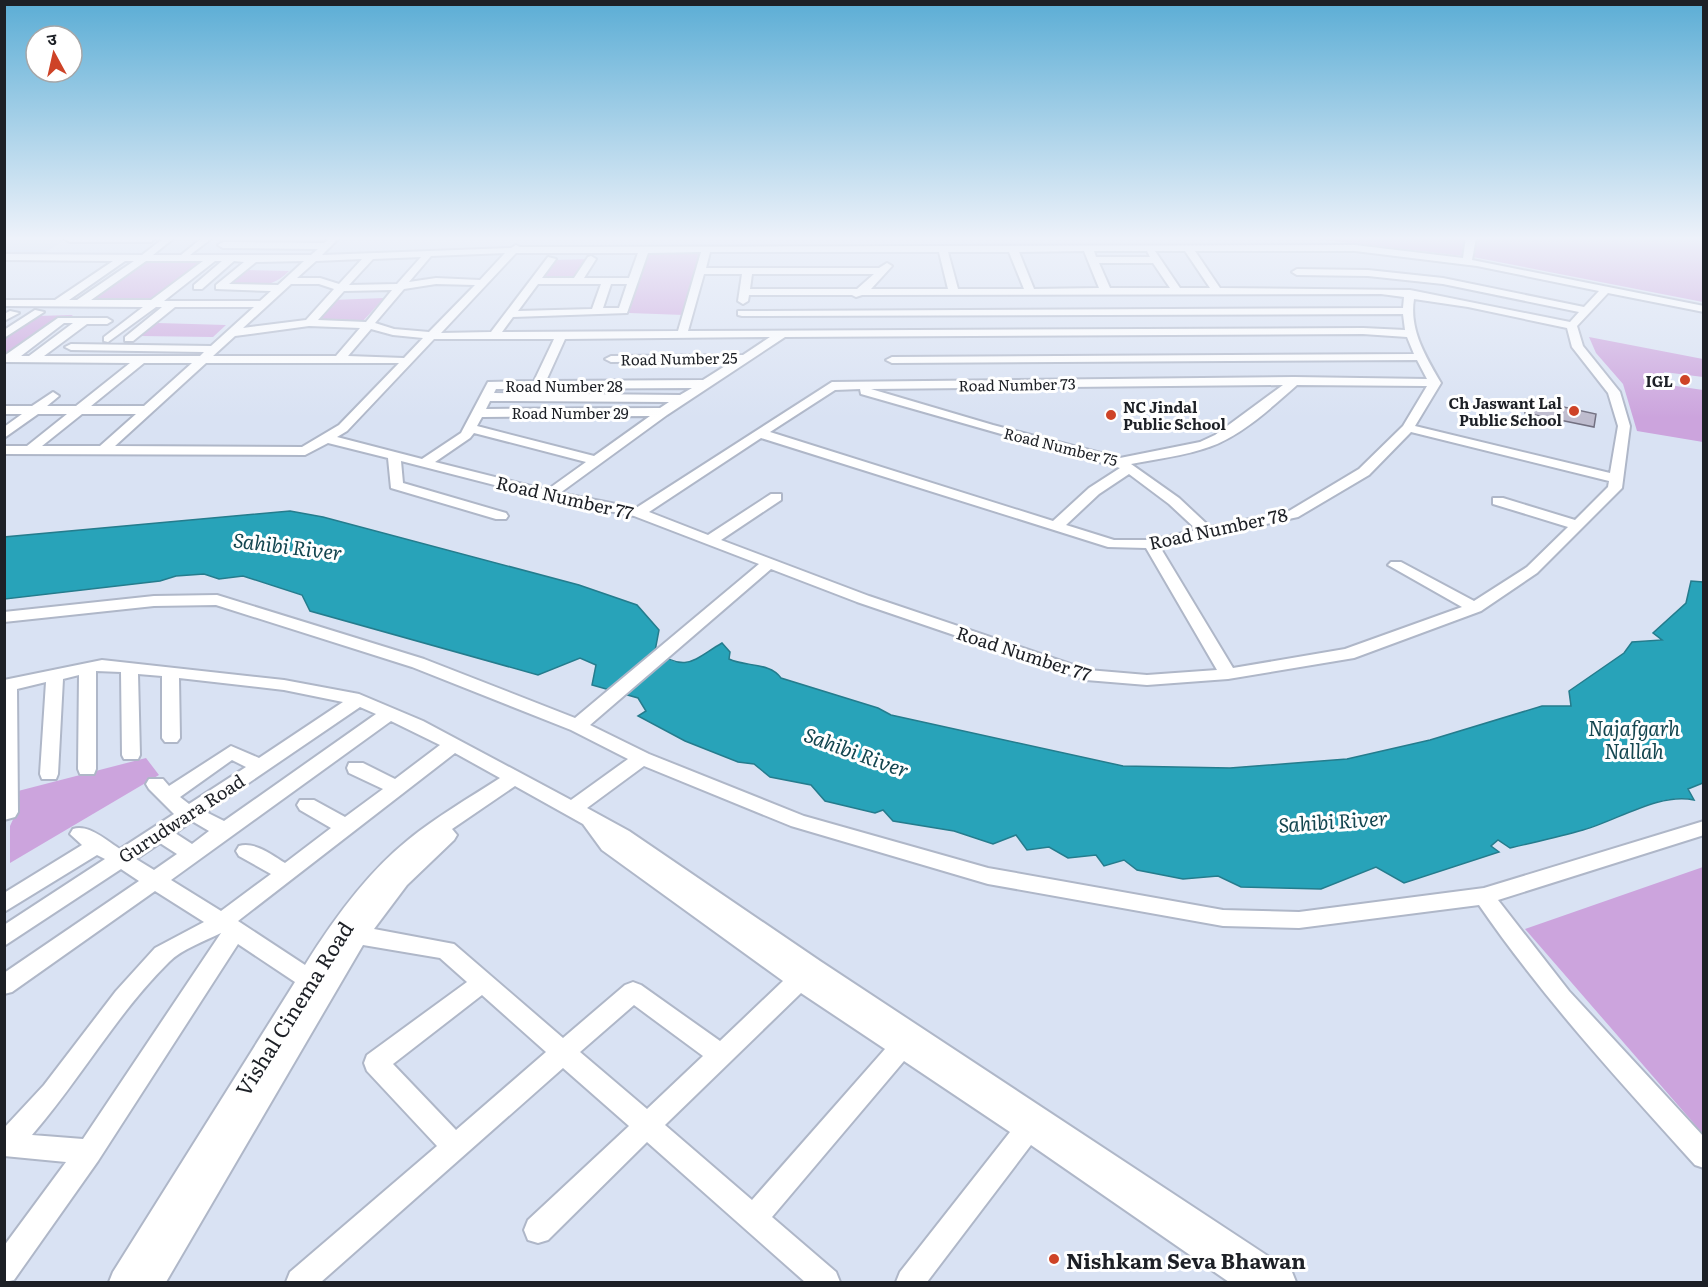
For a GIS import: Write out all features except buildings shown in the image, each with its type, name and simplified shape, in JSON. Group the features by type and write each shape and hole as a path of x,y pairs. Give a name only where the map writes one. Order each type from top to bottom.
{"street":[{"path":"58,303 65,298"},
{"path":"80,303 87,298"},
{"path":"4,303 154,303 179,298"},
{"path":"104,450 269,298"},
{"path":"309,323 332,298"},
{"path":"339,360 391,298"},
{"path":"4,450 305,452 343,428 462,298"},
{"path":"324,438 330,428 429,335 465,298"},
{"path":"494,336 510,314 526,298"},
{"path":"596,313 597,298"},
{"path":"510,314 596,313 625,310 629,298"},
{"path":"682,335 692,298"},
{"path":"739,335 744,298"},
{"path":"549,495 593,460 705,384 782,335 849,298"},
{"path":"1134,298 1178,382"},
{"path":"1409,298 1407,311 1410,334 1435,383"},
{"path":"1435,298 1572,326 1597,298"},
{"path":"1526,298 1586,310"},
{"path":"1655,298 1704,307"},
{"path":"1660,298 1704,307"},
{"path":"170,299 262,304"},
{"path":"129,339 161,313 170,299"},
{"path":"55,359 132,303"},
{"path":"108,339 154,303"},
{"path":"742,313 1407,311"},
{"path":"4,335 39,312"},
{"path":"8,360 73,312"},
{"path":"8,314 118,312"},
{"path":"161,313 252,314"},
{"path":"62,320 107,321"},
{"path":"32,359 85,320"},
{"path":"83,338 226,336 309,323 369,324 393,332 429,335 782,335 892,347 1159,346 1421,357"},
{"name":"Road Number 77","path":"324,438 549,495 638,513 768,564 1086,675 1147,680 1228,675 1348,654 1438,624 1475,608 1532,570 1615,488 1624,426 1614,392 1578,347 1572,326"},
{"path":"892,347 1159,346 1363,331 1410,334"},
{"path":"606,372 619,335"},
{"path":"538,385 561,336"},
{"path":"892,347 894,385"},
{"path":"70,348 212,349"},
{"name":"Road Number 25","path":"606,372 747,358"},
{"path":"8,360 400,360"},
{"path":"30,450 140,360"},
{"name":"Road Number 28","path":"426,462 466,435 492,385 538,385 606,372 705,384"},
{"name":"Road Number 73","path":"638,513 829,388 894,385 1294,381 1435,383"},
{"name":"Road Number 75","path":"847,386 1124,465 1204,445 1220,438 1273,400 1294,381"},
{"name":"Road Number 78","path":"758,433 1113,544 1151,544 1293,514 1364,472 1408,429 1435,383"},
{"path":"4,434 53,396"},
{"path":"485,397 683,399"},
{"path":"4,410 147,410"},
{"name":"Road Number 29","path":"477,413 663,412"},
{"path":"470,428 593,460"},
{"path":"1408,429 1617,478"},
{"path":"394,454 396,485 501,516"},
{"path":"1055,527 1124,465 1174,501 1207,532"},
{"path":"709,540 776,497"},
{"path":"1498,501 1578,525"},
{"path":"1151,544 1228,675"},
{"path":"578,726 716,611 768,564"},
{"path":"1396,565 1475,608"},
{"path":"4,617 154,601 217,600 418,663 578,726 642,758 798,821 988,876 1222,918 1299,920 1484,896 1704,828"},
{"path":"87,769 88,667"},
{"path":"4,813 8,812 6,685 88,667 129,668 284,685 359,700 453,745 581,816 622,836 1242,1268 1282,1282"},
{"path":"129,668 131,755"},
{"path":"170,672 171,738"},
{"path":"48,774 55,674"},
{"name":"Gurudwara Road","path":"4,937 359,700"},
{"path":"4,985 155,881 388,714"},
{"path":"4,1270 89,1152 229,926 287,873 453,745"},
{"path":"225,831 191,812 178,808 162,790 231,752 260,766"},
{"path":"581,816 642,758"},
{"path":"356,768 398,788"},
{"name":"Vishal Cinema Road","path":"123,1282 309,979 348,934 436,843 518,781"},
{"path":"307,805 346,827"},
{"path":"581,816 609,845 799,980 903,1047 1033,1123"},
{"path":"160,833 193,854"},
{"path":"40,913 7,898 89,839 309,979"},
{"path":"246,851 287,873"},
{"path":"1484,896 1514,941 1592,1035 1704,1156"},
{"path":"6,1144 53,1093 124,998 163,954 229,926"},
{"path":"348,934 446,950 826,1282"},
{"name":"Vishal Cinema Road","path":"151,1282 348,934"},
{"path":"538,1230 799,980"},
{"path":"456,1148 376,1063 483,982"},
{"path":"300,1282 633,992 721,1054"},
{"path":"753,1219 903,1047"},
{"path":"910,1282 1033,1123"},
{"path":"6,1144 89,1152"}],"shaded area":[{"path":"84,298 159,298 157,300"},
{"path":"384,298 362,322 314,321 332,300"},
{"path":"633,298 689,298 684,315 629,313"},
{"path":"1683,298 1703,298 1703,302"},
{"path":"73,315 18,355 5,355 4,337 36,316"},
{"path":"158,323 226,325 213,337 140,336"},
{"path":"1589,337 1703,359 1703,377 1664,372 1669,385 1703,390 1703,442 1637,431 1623,384 1596,353"},
{"path":"146,758 159,775 10,863 10,826 15,815 18,791"},
{"path":"1704,867 1703,1134 1525,929"}],"water":[{"name":"Najafgarh Nallah","path":"290,511 323,517 579,585 637,605 659,630 655,651 675,661 690,662 722,643 730,652 729,659 770,669 781,678 878,708 891,715 1123,766 1230,768 1347,759 1430,740 1542,706 1571,706 1569,691 1624,653 1632,642 1662,640 1653,633 1686,603 1691,581 1703,582 1703,783 1688,789 1694,800 1667,800 1583,830 1510,848 1498,840 1491,846 1499,852 1404,883 1376,867 1321,889 1241,887 1218,876 1183,879 1137,870 1124,860 1104,866 1096,855 1068,858 1049,847 1027,850 1016,835 993,844 954,831 893,821 883,810 875,813 825,801 811,785 770,777 754,764 738,762 685,741 638,716 646,711 638,698 592,685 596,665 580,658 538,675 310,611 302,595 243,576 219,579 204,574 176,576 160,581 5,599 4,537"}],"place":[{"name":"IGL","path":"1685,380"},
{"name":"Ch Jaswant Lal Public School","path":"1574,411"},
{"name":"NC Jindal Public School","path":"1111,415"},
{"name":"Nishkam Seva Bhawan","path":"1054,1259"}],"water label":[{"name":"Sahibi River","path":"288,545"},
{"name":"Sahibi River","path":"857,751"},
{"name":"Sahibi River","path":"1333,820"}]}
